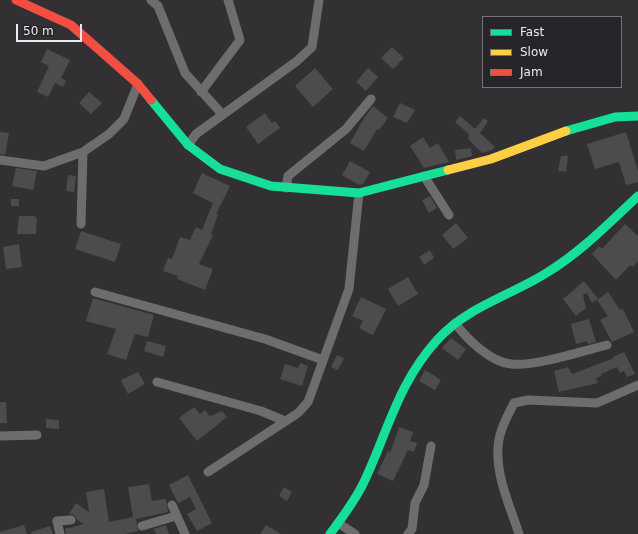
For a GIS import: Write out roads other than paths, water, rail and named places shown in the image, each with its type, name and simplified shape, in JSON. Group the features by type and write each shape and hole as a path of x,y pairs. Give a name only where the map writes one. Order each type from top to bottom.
{"street":[{"path":"16,0 71,26 138,84 188,145 220,168 271,186 359,193 491,159 571,129 615,117 638,116"},
{"path":"151,0 158,6 185,73 222,114"},
{"path":"201,92 240,40 228,0"},
{"path":"188,145 196,134 297,61 312,47 319,0"},
{"path":"0,160 44,166 83,152 110,134 124,119 138,84"},
{"path":"286,188 288,176 346,129 371,99"},
{"path":"81,224 83,152"},
{"path":"424,176 449,214"},
{"path":"208,472 298,413 308,402 349,289 359,193"},
{"path":"330,534 357,496 400,394 419,362 438,338 455,323 536,280 562,264 591,240 638,196"},
{"path":"95,292 265,339 323,360"},
{"path":"455,323 467,339 499,362 511,365 536,362 607,345"},
{"path":"156,382 261,411 285,421"},
{"path":"520,534 500,479 498,446 504,423 514,403 528,400 597,403 638,385"},
{"path":"0,436 37,435"},
{"path":"408,534 412,529 415,503 424,485 431,446"},
{"path":"172,505 185,534"},
{"path":"142,526 176,516"},
{"path":"60,534 57,521 71,520"},
{"path":"338,523 355,534"}]}
